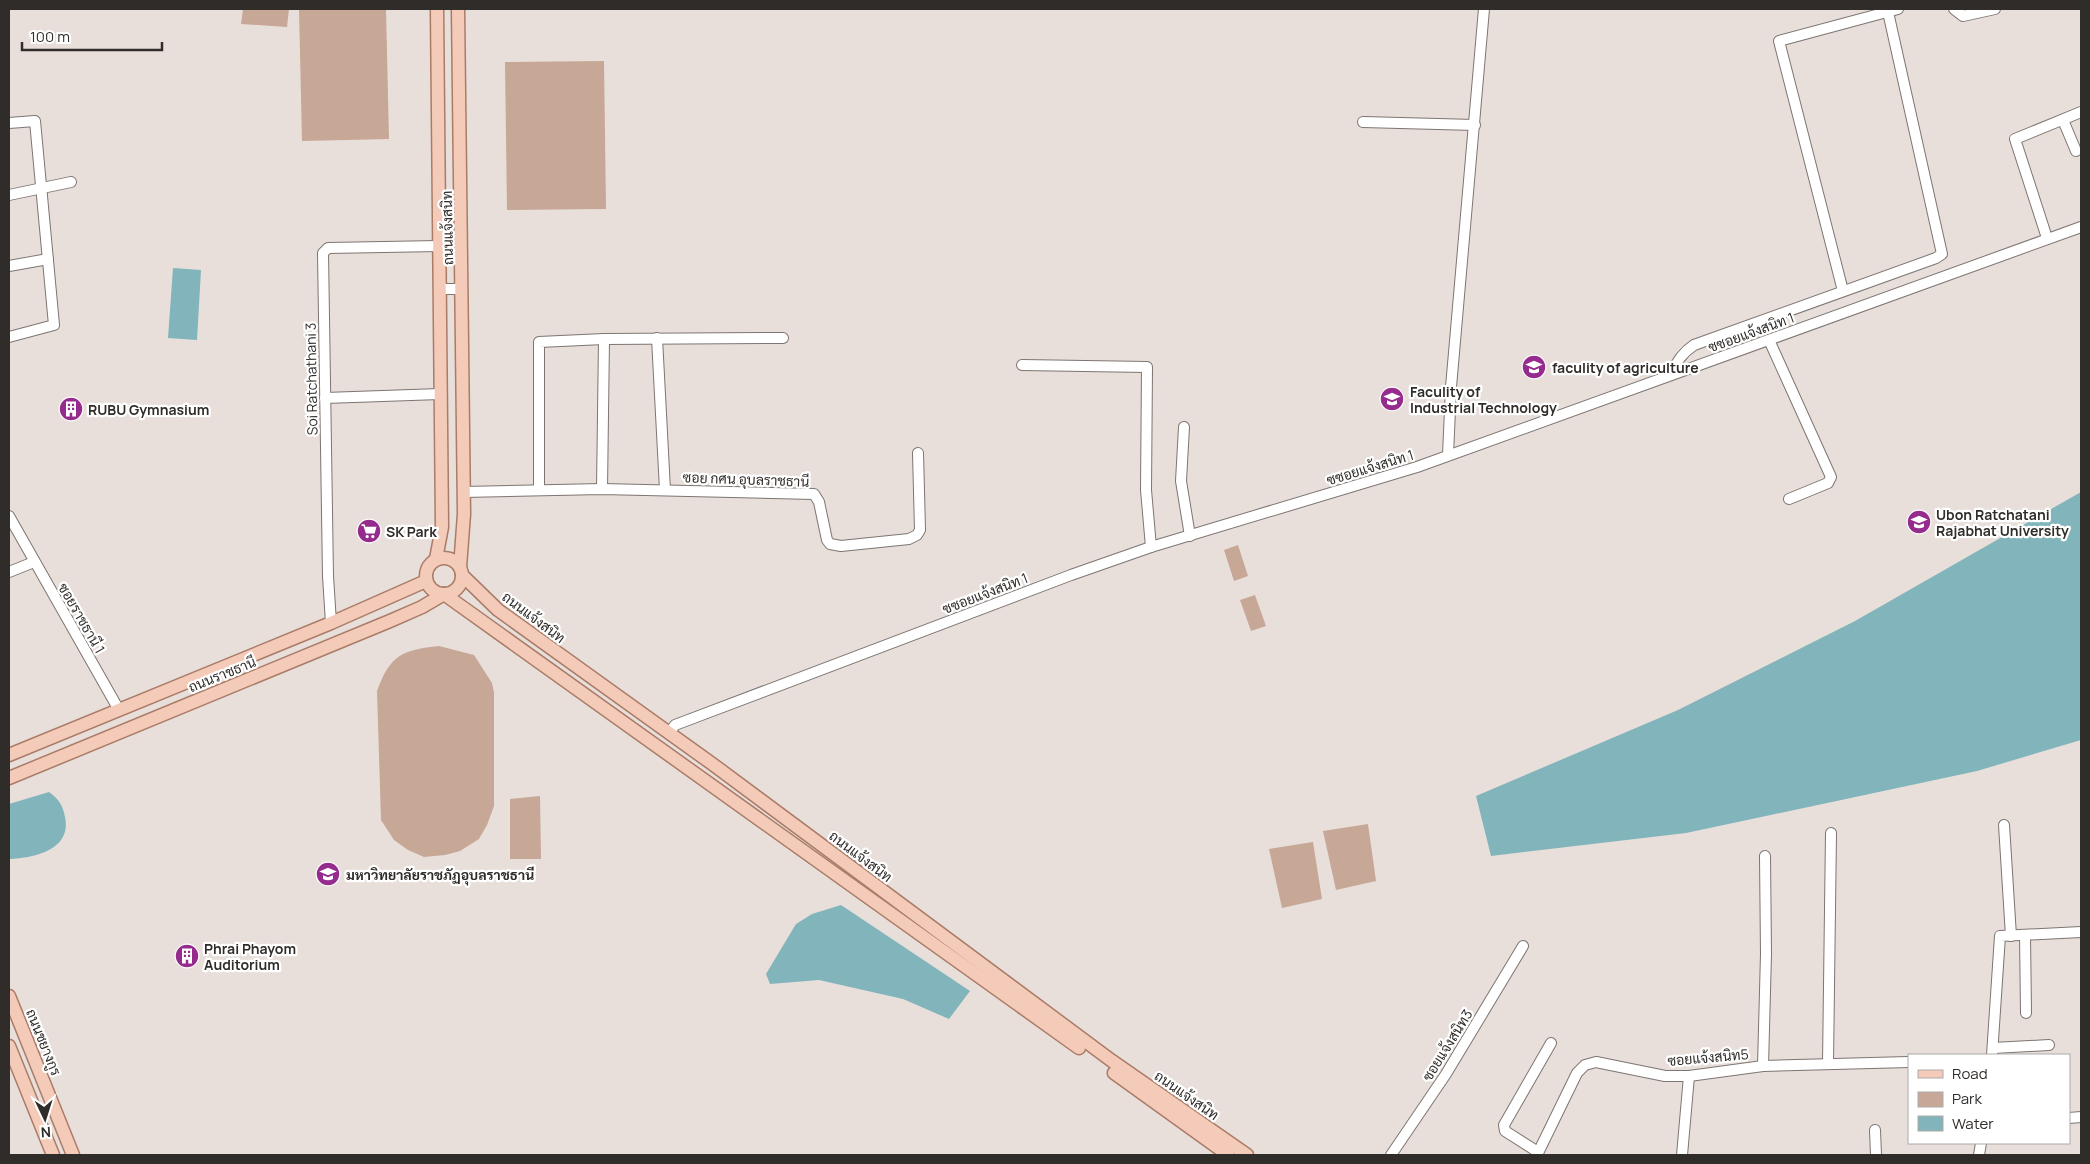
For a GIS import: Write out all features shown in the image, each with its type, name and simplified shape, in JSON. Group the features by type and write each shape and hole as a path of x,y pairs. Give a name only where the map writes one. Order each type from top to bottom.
{"main road":[{"name":"ถนนแจ้งสนิท","path":"436,559 442,527 437,9"},
{"name":"ถนนแจ้งสนิท","path":"458,9 462,289 463,492 461,571 498,610 669,733 1112,1061 1247,1155"},
{"path":"445,558 454,561 461,571 455,590 444,594 436,592 429,587 426,581 426,571 429,564 436,559 445,558"},
{"name":"ถนนราชธานี","path":"9,755 331,623 426,581"},
{"name":"ถนนแจ้งสนิท","path":"444,594 1228,1155"},
{"name":"ถนนราชธานี","path":"9,778 422,608 444,594"},
{"path":"331,623 336,643"},
{"name":"ถนนชยางกูร","path":"9,996 73,1155"},
{"path":"9,1046 53,1155"}],"street":[{"path":"1448,455 1451,387 1484,9"},
{"path":"1954,9 1963,16 1995,9"},
{"path":"1672,375 1675,364 1685,351 1694,345 1844,292 1936,258 1942,254 1893,10 1779,41 1844,292"},
{"path":"2048,238 2015,139 2081,112"},
{"path":"2063,120 2076,151"},
{"path":"9,123 35,121 54,325 9,337"},
{"path":"1363,122 1475,125"},
{"path":"9,195 71,182"},
{"name":"ซซอยแจ้งสนิท 1","path":"669,733 675,725 1151,547 1416,467 1605,401 2081,227"},
{"name":"Soi Ratchathani 3","path":"331,623 328,576 322,253 328,248 439,246"},
{"path":"9,266 48,259"},
{"path":"439,289 462,289"},
{"path":"657,338 665,490"},
{"path":"539,490 539,342 657,338 783,338"},
{"path":"602,489 604,339"},
{"path":"1769,340 1831,478 1828,483 1789,499"},
{"path":"1022,365 1147,367 1146,490 1151,547"},
{"path":"325,398 440,394"},
{"path":"1184,427 1181,481 1190,536"},
{"name":"ซอย กศน อุบลราชธานี","path":"463,492 602,489 814,494 819,502 827,540 830,544 841,546 909,539 917,535 920,530 918,453"},
{"name":"ซอยราชธานี 1","path":"9,516 119,710"},
{"path":"9,572 34,562"},
{"path":"2004,825 2011,936"},
{"path":"1828,1064 1831,833"},
{"path":"1764,1066 1765,856"},
{"path":"2049,1045 1992,1052 2000,936 2081,932"},
{"path":"2025,936 2026,1013"},
{"name":"ซอยแจ้งสนิท3","path":"1391,1155 1446,1074 1523,946"},
{"path":"1538,1154 1505,1131 1504,1125 1551,1043"},
{"name":"ซอยแจ้งสนิท5","path":"1538,1154 1577,1073 1585,1065 1596,1062 1665,1076 1689,1076 1764,1066 1908,1062"},
{"path":"1682,1155 1689,1076"},
{"path":"1875,1130 1876,1155"}],"green space":[{"path":"243,9 289,9 287,27 241,24"},
{"path":"299,9 386,9 389,139 302,141"},
{"path":"604,61 606,209 507,210 505,62"},
{"path":"1238,545 1248,576 1234,581 1224,550"},
{"path":"1255,595 1266,626 1251,631 1240,600"},
{"path":"439,646 474,655 492,683 494,693 494,806 479,839 460,851 424,857 408,850 394,840 381,820 377,691 387,669 399,656 416,650"},
{"path":"540,796 541,859 510,859 510,799"},
{"path":"1368,824 1376,881 1336,890 1323,831"},
{"path":"1313,842 1322,899 1282,908 1269,849"}],"water":[{"path":"173,268 201,270 197,340 168,338"},
{"path":"2081,492 2081,740 1977,771 1686,833 1491,856 1476,796 1678,710 1855,621"},
{"path":"49,792 58,800 63,809 66,828 63,837 57,845 40,854 9,859 9,804"},
{"path":"841,905 970,991 949,1019 903,999 819,980 770,984 766,974 796,924 812,914"}],"place":[{"name":"faculity of agriculture","path":"1534,367"},
{"name":"Faculity of Industrial Technology","path":"1392,399"},
{"name":"RUBU Gymnasium","path":"71,409"},
{"name":"Ubon Ratchatani Rajabhat University","path":"1919,522"},
{"name":"SK Park","path":"369,531"},
{"name":"มหาวิทยาลัยราชภัฏอุบลราชธานี","path":"328,874"},
{"name":"Phrai Phayom Auditorium","path":"187,956"}]}
